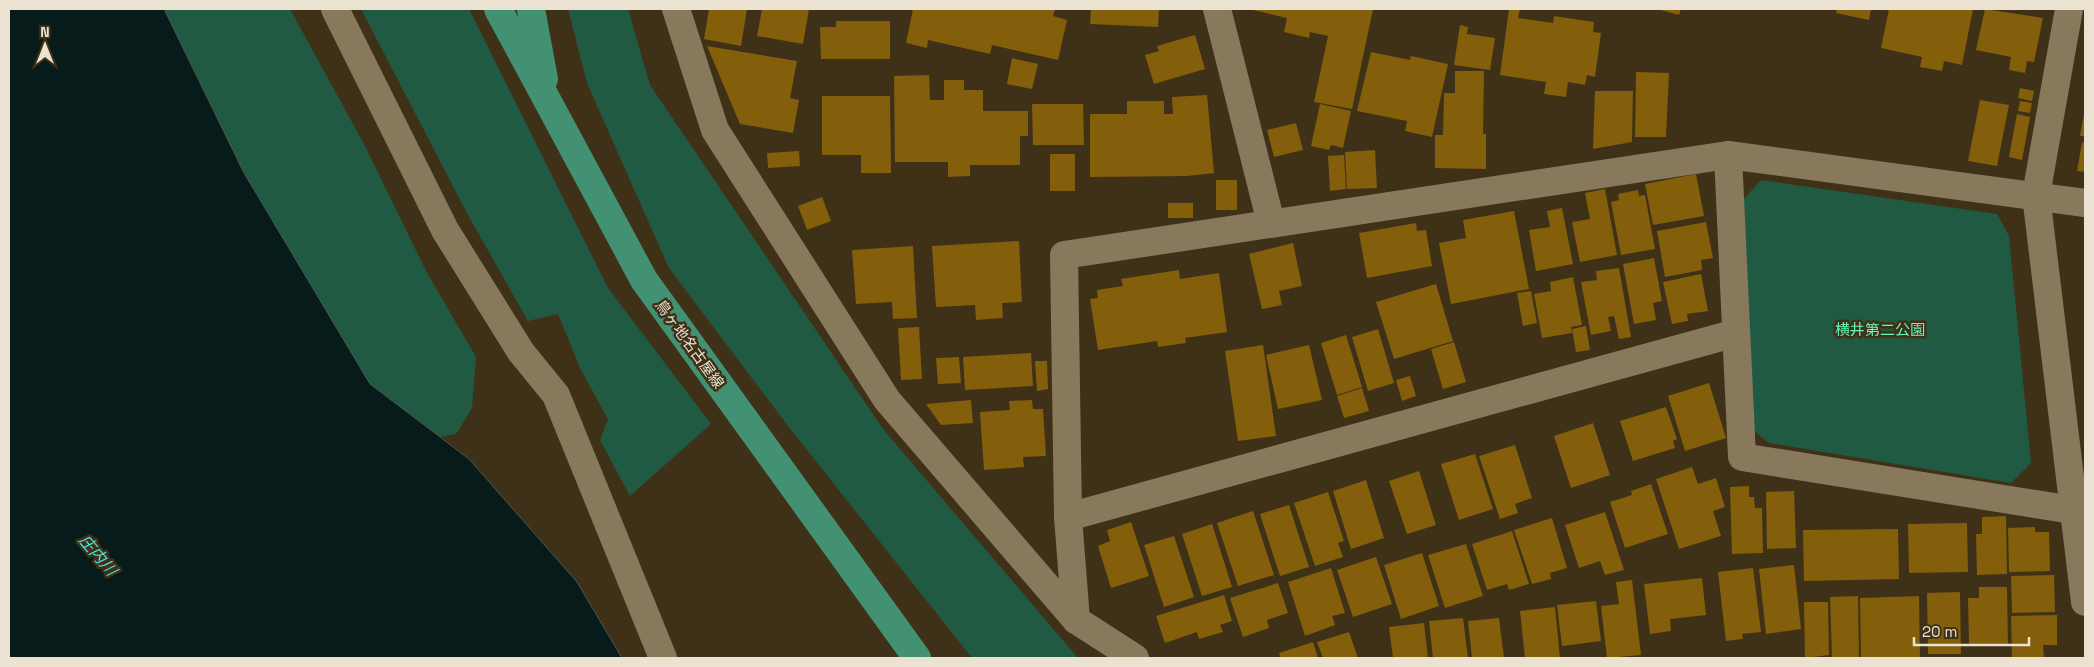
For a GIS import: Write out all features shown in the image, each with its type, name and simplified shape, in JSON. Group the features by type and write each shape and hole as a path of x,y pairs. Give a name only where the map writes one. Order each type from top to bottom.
{"main road":[{"name":"鳥ヶ地名古屋線","path":"498,9 644,280 918,658"},
{"path":"531,9 548,102"}],"street":[{"path":"335,9 445,230 521,352 556,395 663,658"},
{"path":"676,9 715,130 887,400 1076,620 1135,658"},
{"path":"1216,9 1271,223"},
{"path":"2069,9 2036,194 2080,511 2085,602"},
{"path":"1076,620 1068,517 1064,255 1728,155 2036,194 2085,203"},
{"path":"1728,155 1742,457 2080,511"},
{"path":"1068,517 1736,333"}],"green space":[{"path":"164,9 290,9 365,146 426,271 476,357 472,408 456,434 440,437 370,384 244,173"},
{"path":"361,9 469,9 608,288 711,424 630,496 600,440 608,419 580,368 558,314 528,321 468,215"},
{"path":"568,9 628,9 650,85 883,429 1078,658 972,658 788,426 669,268 587,83"},
{"name":"横井第二公園","path":"1761,180 1997,214 2009,236 2031,463 2011,483 1769,443 1754,431 1742,201"}],"water":[{"name":"庄内川","path":"9,9 164,9 244,173 370,384 469,459 577,582 622,658 9,658"}],"building":[{"path":"709,9 747,9 741,46 704,39"},
{"path":"762,9 809,9 803,44 757,36"},
{"path":"913,9 1055,9 1053,16 1067,20 1058,60 992,45 990,54 928,40 927,48 906,43"},
{"path":"1091,9 1159,9 1158,27 1090,24"},
{"path":"1249,9 1373,9 1352,109 1314,102 1328,36 1310,32 1309,38 1284,32 1287,18"},
{"path":"1509,9 1520,9 1518,18 1553,23 1554,16 1594,22 1593,32 1601,33 1595,77 1587,75 1585,85 1568,82 1566,97 1544,94 1546,82 1500,75"},
{"path":"1657,9 1681,9 1679,15"},
{"path":"1837,9 1871,9 1869,20 1836,13"},
{"path":"1889,9 1973,9 1962,65 1944,61 1942,71 1920,67 1922,57 1881,48"},
{"path":"1985,9 2043,18 2034,62 2027,61 2025,73 2009,70 2011,57 1976,50"},
{"path":"836,21 890,21 890,59 821,59 820,27 836,27"},
{"path":"1460,25 1468,27 1467,34 1495,38 1490,70 1454,65"},
{"path":"1195,35 1205,69 1154,84 1145,55 1159,51 1157,46"},
{"path":"707,46 797,61 790,98 799,100 793,133 740,124"},
{"path":"1371,52 1410,60 1411,56 1448,64 1432,137 1405,131 1407,121 1357,111"},
{"path":"1012,58 1038,64 1032,89 1007,84"},
{"path":"1455,71 1484,71 1483,134 1486,134 1486,169 1435,168 1435,135 1443,135 1444,93 1455,93"},
{"path":"1636,72 1669,73 1666,137 1635,137"},
{"path":"929,75 930,100 944,100 944,80 964,80 964,90 983,90 983,111 1028,111 1028,136 1020,136 1020,165 970,165 970,176 948,177 948,162 895,162 894,76"},
{"path":"2020,88 2034,91 2032,101 2018,98"},
{"path":"1595,91 1633,91 1632,142 1593,149"},
{"path":"1207,95 1214,173 1187,176 1090,177 1090,114 1127,114 1127,101 1164,101 1164,114 1173,114 1172,97"},
{"path":"822,96 890,96 891,173 861,173 861,155 822,155"},
{"path":"1980,100 2009,105 1997,166 1968,161"},
{"path":"2020,101 2032,103 2030,113 2018,111"},
{"path":"1032,104 1083,104 1084,145 1033,145"},
{"path":"1320,104 1351,111 1343,148 1331,145 1329,150 1311,146"},
{"path":"2017,114 2030,117 2022,160 2009,157"},
{"path":"2084,114 2085,136 2080,136"},
{"path":"1296,123 1303,150 1274,157 1267,130"},
{"path":"2082,142 2085,143 2085,172 2077,171"},
{"path":"1375,150 1377,188 1347,189 1345,152"},
{"path":"799,151 800,166 768,168 767,153"},
{"path":"1050,154 1075,154 1075,191 1050,191"},
{"path":"1344,155 1346,189 1330,191 1328,156"},
{"path":"1696,174 1704,216 1653,225 1645,184"},
{"path":"1216,180 1237,180 1237,210 1216,210"},
{"path":"1605,189 1617,255 1580,262 1572,222 1590,219 1585,193"},
{"path":"1638,190 1639,196 1645,195 1655,249 1621,255 1611,202 1619,200 1618,194"},
{"path":"822,197 831,221 807,230 798,206"},
{"path":"1168,203 1193,203 1193,218 1168,218"},
{"path":"1562,208 1573,264 1536,271 1529,230 1550,227 1547,211"},
{"path":"1514,211 1529,289 1451,304 1439,243 1466,238 1463,220"},
{"path":"1706,222 1713,258 1701,260 1702,270 1665,277 1657,231"},
{"path":"1416,223 1417,231 1426,230 1432,266 1367,278 1359,233"},
{"path":"1019,241 1022,302 1002,303 1003,318 976,320 975,305 936,307 932,246"},
{"path":"1293,243 1302,286 1279,291 1282,305 1262,309 1249,254"},
{"path":"913,246 917,318 893,319 892,302 856,304 852,250"},
{"path":"1654,258 1662,301 1653,303 1656,320 1634,324 1623,264"},
{"path":"1619,268 1631,337 1619,339 1614,316 1608,317 1611,331 1591,335 1581,282 1597,280 1596,271"},
{"path":"1179,270 1180,279 1219,273 1227,332 1185,338 1186,343 1158,347 1157,341 1098,350 1090,299 1098,298 1097,290 1123,286 1121,279"},
{"path":"1701,274 1708,311 1687,314 1688,321 1672,324 1663,282"},
{"path":"1573,277 1582,325 1571,327 1572,333 1542,338 1534,294 1551,291 1550,282"},
{"path":"1436,284 1453,341 1394,359 1376,302"},
{"path":"1531,291 1537,323 1523,326 1517,293"},
{"path":"1586,326 1590,350 1576,352 1572,329"},
{"path":"919,327 922,379 901,380 898,328"},
{"path":"1378,329 1394,383 1368,391 1352,337"},
{"path":"1346,335 1362,387 1337,395 1321,343"},
{"path":"1454,342 1466,382 1443,389 1431,349"},
{"path":"1263,345 1276,436 1238,441 1225,351"},
{"path":"1309,345 1322,400 1278,409 1266,355"},
{"path":"1031,353 1033,386 965,390 963,357"},
{"path":"959,357 961,383 938,384 936,358"},
{"path":"1035,361 1047,361 1048,389 1037,391"},
{"path":"1410,376 1416,396 1402,401 1396,380"},
{"path":"1709,383 1726,438 1685,451 1668,396"},
{"path":"1362,388 1369,411 1344,418 1337,396"},
{"path":"971,400 973,423 941,425 926,404"},
{"path":"1032,400 1033,409 1043,409 1046,456 1023,457 1024,467 984,470 980,412 1010,410 1009,401"},
{"path":"1666,407 1677,439 1673,441 1675,448 1633,461 1620,421"},
{"path":"1593,423 1610,475 1571,488 1554,436"},
{"path":"1515,445 1532,498 1515,504 1518,513 1500,519 1479,456"},
{"path":"1475,454 1493,509 1459,520 1441,464"},
{"path":"1692,467 1698,484 1716,478 1725,507 1713,511 1721,536 1679,549 1656,479"},
{"path":"1419,471 1436,525 1407,534 1389,481"},
{"path":"1366,480 1384,538 1351,549 1333,491"},
{"path":"1651,484 1668,534 1625,548 1610,502 1632,495 1631,491"},
{"path":"1749,486 1749,497 1754,497 1755,508 1762,508 1763,553 1732,554 1730,487"},
{"path":"1794,491 1796,548 1767,549 1766,492"},
{"path":"1328,492 1344,541 1338,543 1343,557 1315,566 1294,503"},
{"path":"1289,505 1309,567 1280,576 1260,514"},
{"path":"1253,511 1274,575 1238,586 1217,523"},
{"path":"1605,512 1624,570 1605,575 1600,561 1579,568 1565,525"},
{"path":"2006,516 2007,574 1977,575 1976,534 1982,534 1982,517"},
{"path":"1552,518 1567,568 1550,573 1551,579 1532,584 1514,530"},
{"path":"1131,522 1149,576 1111,588 1098,546 1110,541 1107,530"},
{"path":"1967,523 1968,572 1909,573 1908,524"},
{"path":"1212,524 1232,587 1202,596 1182,534"},
{"path":"2035,527 2035,532 2049,532 2050,571 2009,572 2008,528"},
{"path":"1898,529 1899,579 1804,581 1803,530"},
{"path":"1512,531 1529,584 1509,590 1507,584 1487,590 1472,544"},
{"path":"1174,536 1194,597 1164,607 1144,545"},
{"path":"1466,544 1483,596 1445,608 1428,555"},
{"path":"1422,553 1439,606 1401,619 1384,565"},
{"path":"1376,557 1392,604 1353,617 1337,570"},
{"path":"1794,565 1801,629 1766,634 1759,569"},
{"path":"1331,568 1345,613 1332,616 1335,625 1305,636 1288,582"},
{"path":"1753,568 1761,632 1742,634 1743,639 1726,641 1718,572"},
{"path":"2054,575 2055,612 2012,613 2011,576"},
{"path":"1702,578 1706,615 1670,619 1671,631 1650,634 1644,584"},
{"path":"1632,580 1641,655 1607,658 1601,606 1619,604 1616,582"},
{"path":"1278,583 1288,613 1267,620 1269,628 1243,637 1230,598"},
{"path":"1979,587 2007,587 2008,644 1969,645 1968,598 1979,598"},
{"path":"1960,592 1961,654 1928,654 1927,593"},
{"path":"1224,595 1232,621 1220,625 1223,632 1199,639 1197,632 1165,643 1156,616"},
{"path":"1858,596 1859,658 1832,658 1830,597"},
{"path":"1919,596 1920,658 1861,658 1860,598"},
{"path":"1596,601 1601,641 1562,646 1557,605"},
{"path":"1804,602 1828,602 1829,655 1805,658"},
{"path":"1555,607 1560,658 1525,658 1520,611"},
{"path":"2057,615 2057,645 2043,645 2044,658 2012,658 2011,616"},
{"path":"1463,618 1468,658 1433,658 1429,621"},
{"path":"1499,618 1504,658 1472,658 1468,621"},
{"path":"1424,623 1428,658 1393,658 1389,627"},
{"path":"1349,632 1358,658 1323,658 1317,642"},
{"path":"1313,642 1318,658 1281,658 1279,653"}]}
